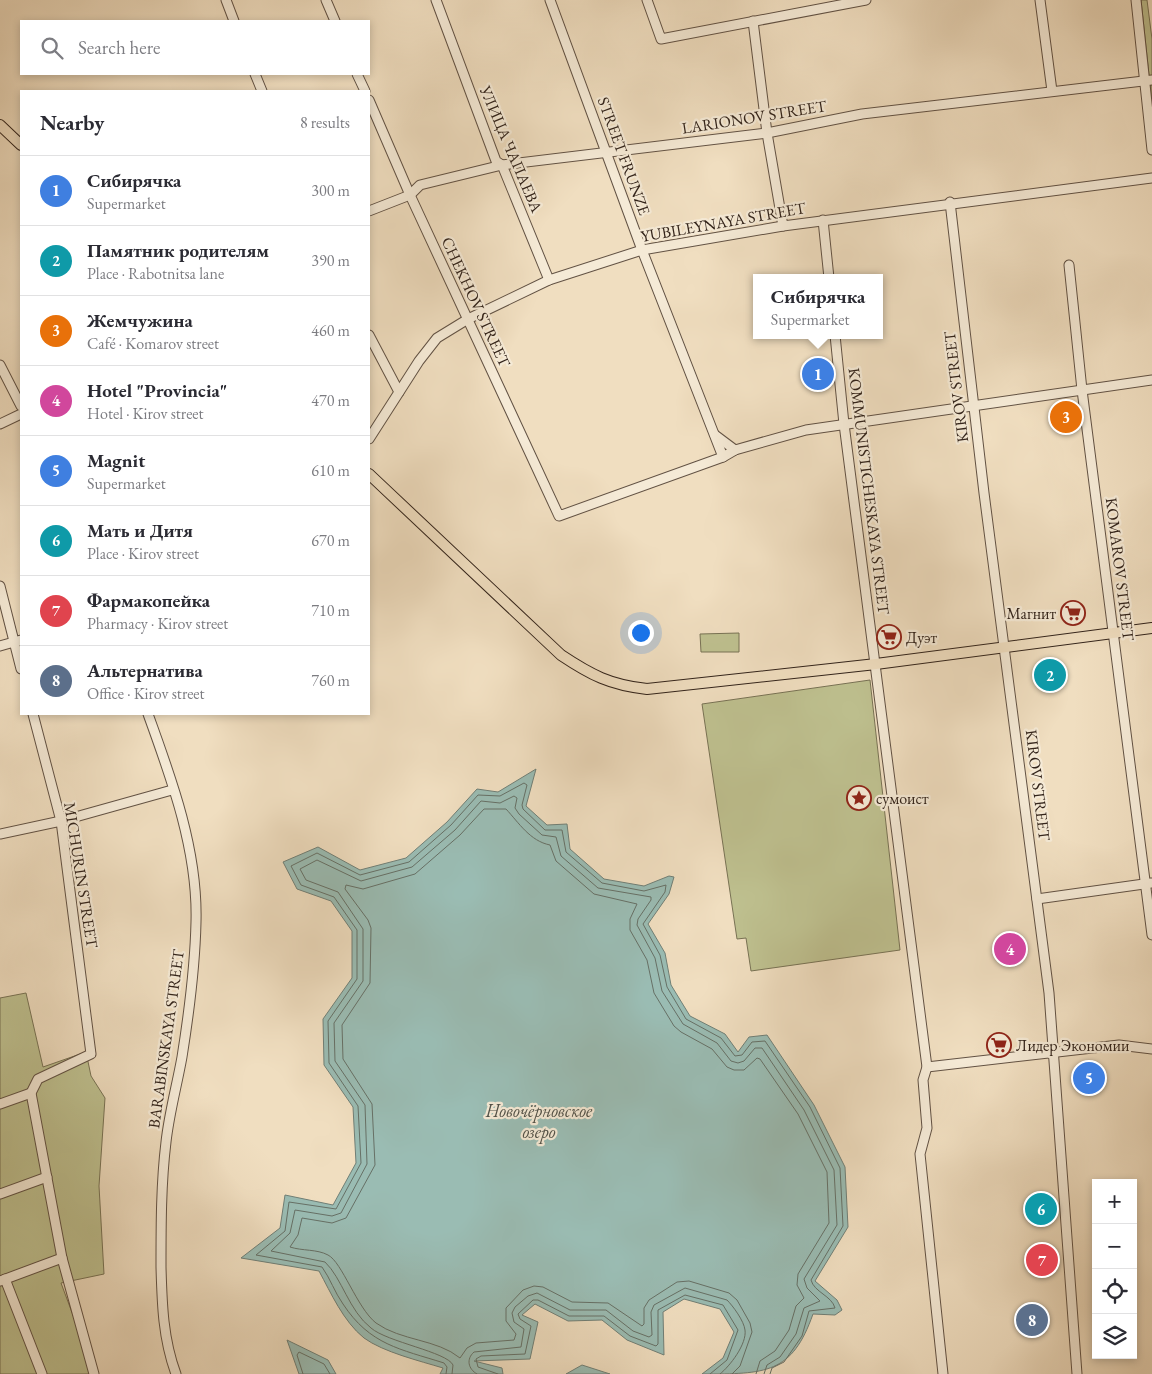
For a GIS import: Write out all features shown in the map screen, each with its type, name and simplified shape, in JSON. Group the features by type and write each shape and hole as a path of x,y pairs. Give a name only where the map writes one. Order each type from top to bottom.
{"main road":[{"path":"0,125 20,144"},
{"path":"370,475 560,655 587,672 618,686 647,689 876,664 1152,628"}],"street":[{"path":"226,0 234,20"},
{"path":"326,0 335,20"},
{"name":"УЛИЦА ЧАПАЕВА","path":"436,0 496,161 502,165 549,280"},
{"name":"STREET FRUNZE","path":"550,0 608,152 642,250 712,434 723,458"},
{"path":"647,0 661,39 866,0"},
{"path":"1040,0 1052,91"},
{"path":"1136,0 1148,80 1152,150"},
{"path":"753,21 766,132 782,226"},
{"path":"255,75 262,90"},
{"path":"358,75 365,90"},
{"name":"LARIONOV STREET","path":"370,211 410,195 420,185 502,165 766,132 862,114 1148,80"},
{"name":"CHEKHOV STREET","path":"370,102 410,195 559,516 723,458"},
{"name":"YUBILEYNAYA STREET","path":"370,436 437,338 468,319 549,280 642,250 782,226 950,202 1152,178"},
{"name":"KIROV STREET","path":"950,202 1004,648 1049,993 1077,1374"},
{"path":"823,220 829,274"},
{"name":"KOMAROV STREET","path":"1069,265 1082,390 1114,634 1150,883 1152,935"},
{"path":"370,337 399,392"},
{"name":"KOMMUNISTICHESKAYA STREET","path":"835,339 844,424 926,1066 923,1080 927,1128 920,1154 943,1374"},
{"path":"0,365 20,404"},
{"path":"723,458 734,450 806,430 1152,380"},
{"path":"0,424 20,414"},
{"path":"712,434 734,450"},
{"path":"0,586 18,641 20,660"},
{"path":"0,646 18,641"},
{"name":"MICHURIN STREET","path":"31,1093 38,1079 91,1054 60,822 33,715"},
{"name":"BARABINSKAYA STREET","path":"148,715 185,827 192,867 196,920 182,1055 164,1161 161,1244 162,1309 168,1352 176,1374"},
{"path":"0,834 60,822 172,790"},
{"path":"1037,899 1150,883"},
{"path":"926,1066 1053,1054 1119,1045 1152,1049"},
{"path":"0,1104 31,1093 62,1258 94,1374"},
{"path":"0,1194 47,1178"},
{"path":"42,1374 3,1280 62,1258"}],"green space":[{"path":"1141,0 1147,0 1152,39 1152,103"},
{"path":"739,633 739,652 701,652 700,634"},
{"path":"870,680 900,950 751,971 746,938 737,939 702,704"},
{"path":"26,993 43,1067 86,1052 91,1076 105,1098 99,1186 104,1274 61,1283 95,1374 0,1374 0,998"}],"water":[{"name":"Новочёрновское озеро","path":"536,769 526,806 547,825 567,824 570,849 604,879 644,886 669,876 674,877 669,894 648,924 665,953 671,985 690,1016 725,1034 738,1052 749,1037 767,1035 814,1105 845,1167 848,1227 815,1281 837,1300 842,1310 835,1315 813,1314 805,1334 796,1349 786,1359 774,1366 760,1371 743,1373 702,1374 723,1358 734,1332 720,1309 684,1299 663,1312 664,1355 627,1340 602,1320 568,1321 535,1304 522,1315 538,1322 530,1359 474,1361 502,1368 503,1374 440,1374 443,1368 391,1352 364,1338 344,1315 319,1271 241,1258 280,1228 285,1195 333,1205 356,1163 353,1107 324,1065 323,1019 352,978 352,931 331,901 297,889 283,862 318,847 360,870 406,858 447,822 477,789 498,792"},
{"path":"287,1340 328,1360 336,1374 299,1374"},
{"path":"582,1365 610,1374 566,1374"}],"place":[{"name":"Сибирячка","path":"818,374"},
{"name":"Жемчужина","path":"1066,417"},
{"name":"Магнит","path":"1073,613"},
{"name":"Дуэт","path":"889,637"},
{"name":"Памятник родителям","path":"1050,675"},
{"name":"сумоист","path":"859,798"},
{"name":"Hotel \"Provincia\"","path":"1010,949"},
{"name":"Лидер Экономии","path":"999,1045"},
{"name":"Magnit","path":"1089,1078"},
{"name":"Мать и Дитя","path":"1041,1209"},
{"name":"Фармакопейка","path":"1042,1260"},
{"name":"Альтернатива","path":"1032,1320"}]}
